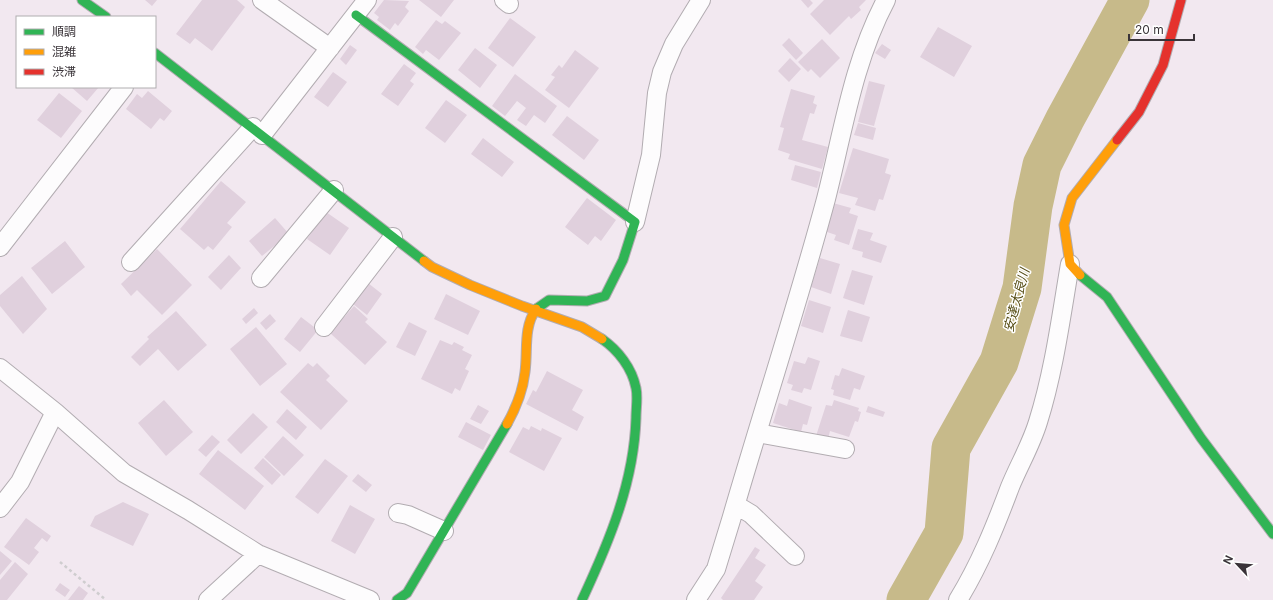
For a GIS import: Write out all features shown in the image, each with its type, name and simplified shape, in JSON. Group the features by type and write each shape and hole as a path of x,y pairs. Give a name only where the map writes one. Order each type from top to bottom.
{"street":[{"path":"82,0 105,16"},
{"path":"262,0 330,48"},
{"path":"131,262 257,131 330,48 367,0"},
{"path":"397,600 407,593 500,437 520,398 525,370 527,332 535,311 544,302 552,300 585,301 605,296 616,279 624,259 635,222 651,155 657,93 662,72 674,44 701,0"},
{"path":"696,600 716,569 825,199 859,60 873,23 886,0"},
{"path":"958,600 990,541 1014,477 1038,423 1056,349 1070,264 1064,225 1072,198 1139,112 1163,65 1181,0"},
{"path":"356,15 635,222"},
{"path":"156,54 432,267 473,287 579,326 596,334 608,342 626,365 636,388 637,423 634,453 626,488 608,542 582,600"},
{"path":"0,247 123,88"},
{"path":"261,278 334,190"},
{"path":"324,327 394,237"},
{"path":"1070,264 1079,274 1107,297 1201,438 1273,534"},
{"path":"0,368 55,412 124,473 188,510 258,554 370,600"},
{"path":"0,508 20,482 55,412"},
{"path":"757,433 845,449"},
{"path":"736,505 751,514 795,556"},
{"path":"398,513 408,515 444,532"},
{"path":"208,600 258,554"}],"path":[{"path":"60,562 106,600"}],"building":[{"path":"145,0 157,0 152,6"},
{"path":"202,0 237,0 245,7 212,51 195,38 190,44 176,34"},
{"path":"384,0 409,1 405,7 409,11 398,26 395,23 390,30 377,20 379,17 374,13"},
{"path":"419,0 454,0 441,17"},
{"path":"801,0 810,0 813,3 808,8"},
{"path":"824,0 866,0 859,7 861,10 851,19 849,16 830,35 810,14"},
{"path":"510,18 536,37 513,67 488,48"},
{"path":"436,20 442,24 445,21 461,33 439,60 426,50 423,54 415,47"},
{"path":"938,27 972,46 954,77 920,57"},
{"path":"789,38 803,53 796,60 782,45"},
{"path":"822,39 840,58 820,78 811,69 808,72 798,62"},
{"path":"882,44 891,50 885,59 875,53"},
{"path":"350,45 357,50 346,65 340,59"},
{"path":"475,48 497,65 480,88 458,70"},
{"path":"575,50 599,68 569,108 545,90 555,77 551,75 559,65 562,68"},
{"path":"790,58 801,69 789,82 778,71"},
{"path":"404,64 416,73 410,81 414,84 398,106 381,94"},
{"path":"333,72 347,82 328,107 314,97"},
{"path":"515,74 557,106 545,123 534,115 526,126 517,120 526,108 517,101 505,116 492,106"},
{"path":"869,81 885,85 874,126 858,122"},
{"path":"72,88 98,88 87,101"},
{"path":"791,89 815,96 813,103 817,105 814,114 810,113 802,140 828,147 822,169 788,159 790,154 778,150 784,128 780,127"},
{"path":"148,91 172,111 164,121 160,118 151,129 126,109 137,94 142,98"},
{"path":"59,93 82,111 61,138 37,120"},
{"path":"446,100 467,115 445,143 425,128"},
{"path":"567,116 599,140 584,160 552,135"},
{"path":"858,123 876,128 873,140 854,135"},
{"path":"483,138 514,162 502,177 471,154"},
{"path":"853,148 889,159 885,173 891,175 883,200 879,199 875,211 855,205 858,198 839,193"},
{"path":"795,165 821,172 817,188 791,180"},
{"path":"221,181 246,202 227,223 232,227 213,250 208,246 204,250 180,229"},
{"path":"587,198 616,220 601,241 595,236 588,245 565,227"},
{"path":"833,203 851,208 849,213 858,216 849,245 834,240 836,235 824,231"},
{"path":"326,212 349,228 330,255 307,239"},
{"path":"275,218 289,234 262,256 249,241"},
{"path":"858,229 873,233 870,240 887,246 881,263 862,257 863,252 852,249"},
{"path":"65,241 85,267 52,294 31,268"},
{"path":"157,249 192,285 162,315 137,290 131,296 121,284"},
{"path":"229,255 241,268 221,290 208,277"},
{"path":"820,258 840,264 831,294 811,287"},
{"path":"852,270 873,276 864,305 843,298"},
{"path":"22,276 47,309 23,334 0,306 0,295"},
{"path":"368,283 382,294 367,315 353,304"},
{"path":"446,294 480,311 468,335 434,319"},
{"path":"809,300 831,307 823,333 801,326"},
{"path":"354,306 368,319 365,322 387,342 365,365 330,333"},
{"path":"254,308 258,313 246,324 242,319"},
{"path":"848,310 870,317 862,342 840,336"},
{"path":"176,311 207,345 178,371 158,349 140,366 131,357 149,339 147,337"},
{"path":"270,314 276,321 266,330 260,323"},
{"path":"301,317 318,330 300,352 284,339"},
{"path":"409,322 427,331 415,356 396,347"},
{"path":"256,327 287,364 260,386 230,349"},
{"path":"440,340 452,345 454,342 464,347 462,350 472,355 465,369 469,371 460,391 455,388 452,394 421,379"},
{"path":"808,357 820,361 811,390 804,388 802,393 791,390 793,385 787,383 794,361 805,364"},
{"path":"308,363 313,367 317,363 330,376 326,380 348,401 321,430 280,392"},
{"path":"842,368 865,376 860,390 854,388 850,400 833,395 834,390 831,389 835,375 839,376"},
{"path":"547,371 583,390 572,410 584,417 577,431 526,404 533,390 536,392"},
{"path":"789,399 812,407 807,425 803,424 801,432 773,423 779,403 787,406"},
{"path":"164,400 193,432 166,456 138,423"},
{"path":"834,400 859,408 858,411 861,412 858,422 855,421 849,437 830,431 828,439 816,436 826,405 832,406"},
{"path":"478,405 489,411 481,424 470,419"},
{"path":"868,406 885,412 883,417 866,412"},
{"path":"287,409 307,427 296,440 276,422"},
{"path":"253,413 268,427 241,454 227,440"},
{"path":"466,422 491,435 483,450 458,437"},
{"path":"531,426 541,431 542,428 562,438 544,471 509,452 523,427 529,430"},
{"path":"212,435 220,442 206,457 198,450"},
{"path":"283,436 304,455 284,476 264,457"},
{"path":"218,450 264,486 245,510 199,474"},
{"path":"263,458 281,475 272,485 254,468"},
{"path":"325,459 348,476 318,514 295,497"},
{"path":"358,474 372,485 366,492 352,481"},
{"path":"123,502 149,514 133,546 90,526 95,516"},
{"path":"350,505 375,519 355,554 331,541"},
{"path":"26,518 51,536 47,542 42,538 34,548 39,552 29,565 4,547"},
{"path":"755,547 760,550 755,558 766,565 755,581 763,587 754,600 723,600 721,598"},
{"path":"0,551 12,561 0,575"},
{"path":"15,562 28,574 7,600 0,600 0,580"},
{"path":"60,583 70,590 65,597 55,590"},
{"path":"79,586 88,593 83,600 68,600"}],"waterway":[{"name":"安達太良川","path":"906,600 944,533 951,448 999,362 1022,288 1033,206 1042,165 1065,119 1130,0"}],"traffic: fast":[{"path":"82,0 105,16"},
{"path":"356,15 635,222 623,260 605,296 587,301 549,300 536,309"},
{"path":"156,54 424,261"},
{"path":"1080,275 1107,297 1201,438 1273,534"},
{"path":"582,600 602,556 625,489 631,466 636,418 637,391 631,373 624,360 614,348 602,339"},
{"path":"397,600 407,593 507,424"}],"traffic: slow":[{"path":"1080,275 1070,264 1064,225 1072,198 1117,140"},
{"path":"424,261 432,267 470,285 522,306 582,327 602,339"},
{"path":"507,424 523,385 529,324 536,309"}],"traffic: jam":[{"path":"1117,140 1139,112 1163,65 1181,0"}]}
